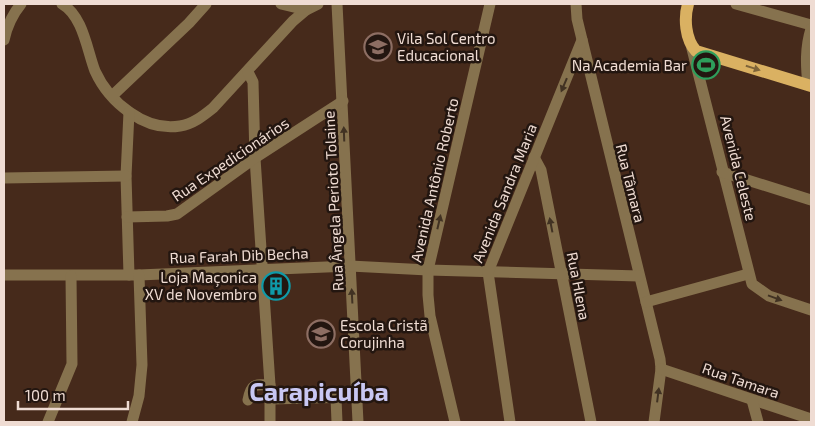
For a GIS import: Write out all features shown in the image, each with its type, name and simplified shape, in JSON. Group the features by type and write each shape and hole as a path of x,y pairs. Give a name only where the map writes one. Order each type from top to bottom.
{"main road":[{"name":"Avenida Celeste","path":"688,4 686,22 691,45"},
{"path":"691,45 696,51 810,86"}],"street":[{"path":"4,40 12,15 21,4"},
{"path":"62,4 66,6 76,19 105,89 136,117 164,127 180,126 203,116 248,72 280,35 306,10 318,4"},
{"path":"112,96 206,4"},
{"path":"280,4 306,10"},
{"name":"Rua Ângela Perioto Tolaine","path":"337,4 358,422"},
{"name":"Avenida Antônio Roberto","path":"455,422 430,311 428,270 490,4"},
{"name":"Rua Tâmara","path":"576,4 577,19 661,369"},
{"path":"736,4 811,25"},
{"path":"810,86 806,58 811,30"},
{"name":"Avenida Sandra Maria","path":"510,422 488,272 582,40"},
{"name":"Avenida Celeste","path":"691,45 748,274"},
{"path":"698,70 700,58 707,54"},
{"path":"248,72 253,82 255,158 270,386 270,422"},
{"name":"Rua Expedicionários","path":"127,217 177,214 255,158 343,101"},
{"path":"129,112 126,176 127,217 142,365 139,396 132,422"},
{"name":"Rua Hlena","path":"534,156 541,170 591,422"},
{"path":"722,172 811,200"},
{"path":"4,178 126,176"},
{"name":"Rua Farah Dib Becha","path":"4,275 134,275 350,266 639,276"},
{"path":"646,302 748,274 752,284 769,296 811,310"},
{"path":"48,422 72,364 71,276"},
{"path":"654,422 661,369"},
{"name":"Rua Tamara","path":"661,369 811,419"},
{"path":"248,400 252,387 260,385 270,386"},
{"path":"270,398 356,397"},
{"path":"336,398 337,422"},
{"path":"752,400 758,422"}],"place":[{"name":"Vila Sol Centro Educacional","path":"378,47"},
{"name":"Na Academia Bar","path":"706,65"},
{"name":"Loja Maçonica XV de Novembro","path":"276,286"},
{"name":"Escola Cristã Corujinha","path":"321,334"}],"district":[{"name":"Carapicuíba","path":"319,391"}]}
